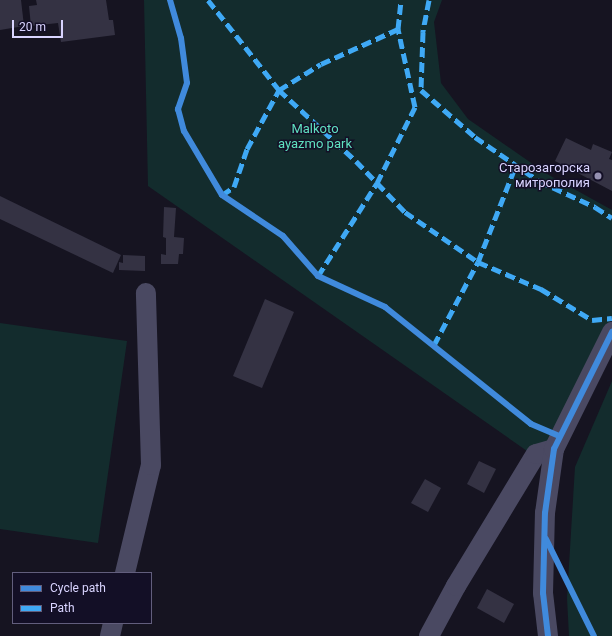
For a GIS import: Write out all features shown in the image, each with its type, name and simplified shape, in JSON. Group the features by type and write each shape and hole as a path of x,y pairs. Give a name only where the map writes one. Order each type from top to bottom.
{"street":[{"path":"125,572 151,465 146,293"},
{"path":"548,636 544,593 545,513 554,449 612,332"},
{"path":"428,636 456,586 536,454 554,449"},
{"path":"110,636 113,624"}],"green space":[{"name":"Malkoto ayazmo park","path":"144,0 442,0 434,22 441,83 468,119 547,174 612,210 612,317 540,460 148,186"},
{"path":"0,323 127,341 98,543 0,529"},
{"path":"612,381 612,636 569,636 567,598 575,467"}],"building":[{"path":"0,0 21,0 24,26 0,30"},
{"path":"36,0 106,0 109,20 113,20 115,35 61,42 58,23 31,26 29,6 37,5"},
{"name":"Старозагорска митрополия","path":"566,138 591,150 593,144 612,152 609,159 612,160 612,191 555,161"},
{"path":"0,196 121,255 113,273 0,219"},
{"path":"164,207 176,208 174,237 184,238 183,254 179,254 178,264 161,264 161,254 166,255 166,238 163,237"},
{"path":"123,255 145,256 145,271 119,270 119,262 123,263"},
{"path":"265,299 294,312 262,388 233,376"},
{"path":"479,461 496,469 484,493 467,484"},
{"path":"425,479 441,488 428,512 411,503"},
{"path":"487,589 514,604 504,623 477,608"}],"marked path":[{"path":"208,0 279,90 356,161 405,212 478,262 541,289 592,320 612,318"},
{"path":"318,276 377,183 415,107 398,29 401,0"},
{"path":"429,0 423,32 421,90 475,137 539,181 595,207 612,218"},
{"path":"222,195 234,187 247,149 279,90 321,64 398,29"},
{"path":"434,345 478,262 516,165"}],"cycle path":[{"path":"170,0 181,38 187,83 178,109 184,131 222,195 283,236 318,276 385,307 531,424 559,436"},
{"path":"548,636 543,593 545,513 554,449 612,332"},
{"path":"546,539 594,636"}],"place":[{"name":"Старозагорска митрополия","path":"598,176"}]}
